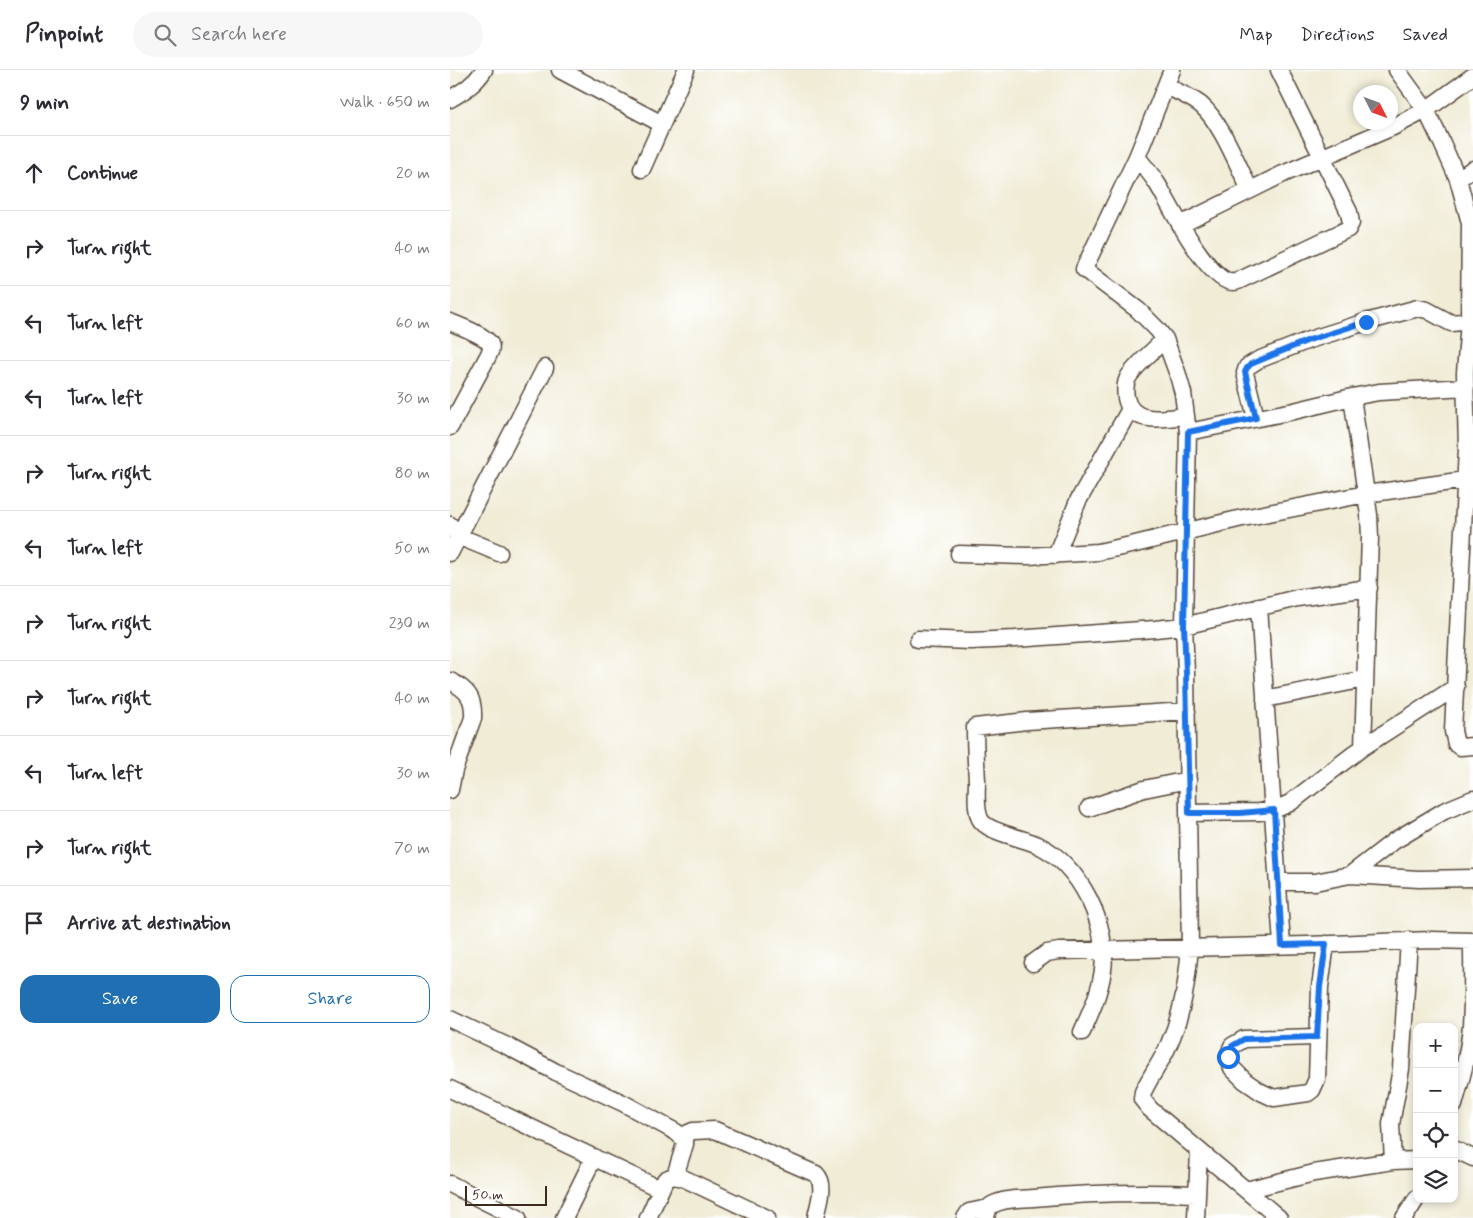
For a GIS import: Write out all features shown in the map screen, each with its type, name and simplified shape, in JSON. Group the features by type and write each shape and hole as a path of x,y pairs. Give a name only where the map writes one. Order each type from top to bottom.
{"street":[{"path":"450,98 463,92 475,83 484,70"},
{"path":"560,70 662,124"},
{"path":"1172,70 1137,158 1084,269 1150,320 1164,339 1177,372 1187,424 1184,626 1189,813 1190,947 1186,991 1178,1022 1169,1045 1143,1092 1142,1099 1150,1109 1278,1218"},
{"path":"1137,158 1157,184 1196,249 1224,280 1234,283 1348,229 1351,223 1349,212 1279,70"},
{"path":"1397,70 1426,110 1458,179 1472,223 1471,322 1466,387 1467,583 1456,687 1454,738 1456,744 1460,747 1473,746"},
{"path":"642,169 684,71"},
{"path":"1180,225 1250,190 1393,127 1426,110 1473,76"},
{"path":"1166,86 1190,98 1209,113 1250,190"},
{"path":"1458,179 1473,169"},
{"path":"1256,418 1245,372 1247,368 1258,360 1309,340 1418,308 1427,310 1451,323 1471,322"},
{"path":"450,322 481,337 491,346 488,356 450,426"},
{"path":"1164,339 1129,376 1125,390 1130,409 1136,415 1187,424 1256,418 1380,392 1466,387"},
{"path":"450,552 454,530 545,368"},
{"path":"1352,397 1366,494 1370,537 1364,747"},
{"path":"1056,554 1078,501 1130,409"},
{"path":"959,554 993,556 1098,552 1238,519 1366,494 1466,480"},
{"path":"454,530 499,553"},
{"path":"918,639 971,641 1014,639 1127,632 1184,626 1297,598 1369,588"},
{"path":"1259,607 1282,945"},
{"path":"1265,699 1365,679"},
{"path":"450,681 466,692 473,705 473,718 454,770 450,790"},
{"path":"1189,813 1240,813 1274,810 1290,803 1364,747 1456,687"},
{"path":"1082,1032 1094,1006 1104,969 1103,949 1094,908 1087,894 1064,865 1050,852 1038,845 988,827 980,819 977,802 974,727 1027,721 1187,711"},
{"path":"1089,808 1144,789 1188,780"},
{"path":"1350,875 1394,841 1444,812 1473,799"},
{"path":"1278,882 1315,882 1350,875 1419,879 1473,878"},
{"path":"1032,963 1047,953 1059,951 1409,940 1472,941 1473,1006 1471,1028 1467,1056 1458,1090"},
{"path":"1393,1161 1390,1124 1401,1069 1409,940"},
{"path":"1317,1037 1244,1039 1232,1046 1228,1057 1229,1062 1236,1074 1267,1096 1274,1098 1304,1094 1312,1090 1317,1079 1320,987 1326,944"},
{"path":"451,1024 507,1046 556,1072 623,1103 682,1136 685,1148 675,1176"},
{"path":"450,1089 594,1156 660,1190"},
{"path":"682,1136 693,1131 715,1130 816,1174 820,1178 822,1186 816,1218"},
{"path":"1196,1218 1199,1151"},
{"path":"1458,1151 1473,1158"},
{"path":"564,1218 594,1156"},
{"path":"1246,1190 1314,1173 1393,1161 1413,1160"},
{"path":"648,1218 665,1180 675,1176 767,1218"},
{"path":"450,1184 518,1218"},
{"path":"964,1218 968,1212 987,1213 994,1204 1008,1200 1050,1196 1139,1193 1197,1194"},
{"path":"1404,1218 1414,1203"}],"route":[{"path":"1228,1057 1232,1046 1244,1039 1317,1037 1320,987 1326,944 1282,945 1274,810 1240,813 1189,813 1184,626 1188,432 1256,418 1245,372 1251,364 1309,340 1366,322"}]}
